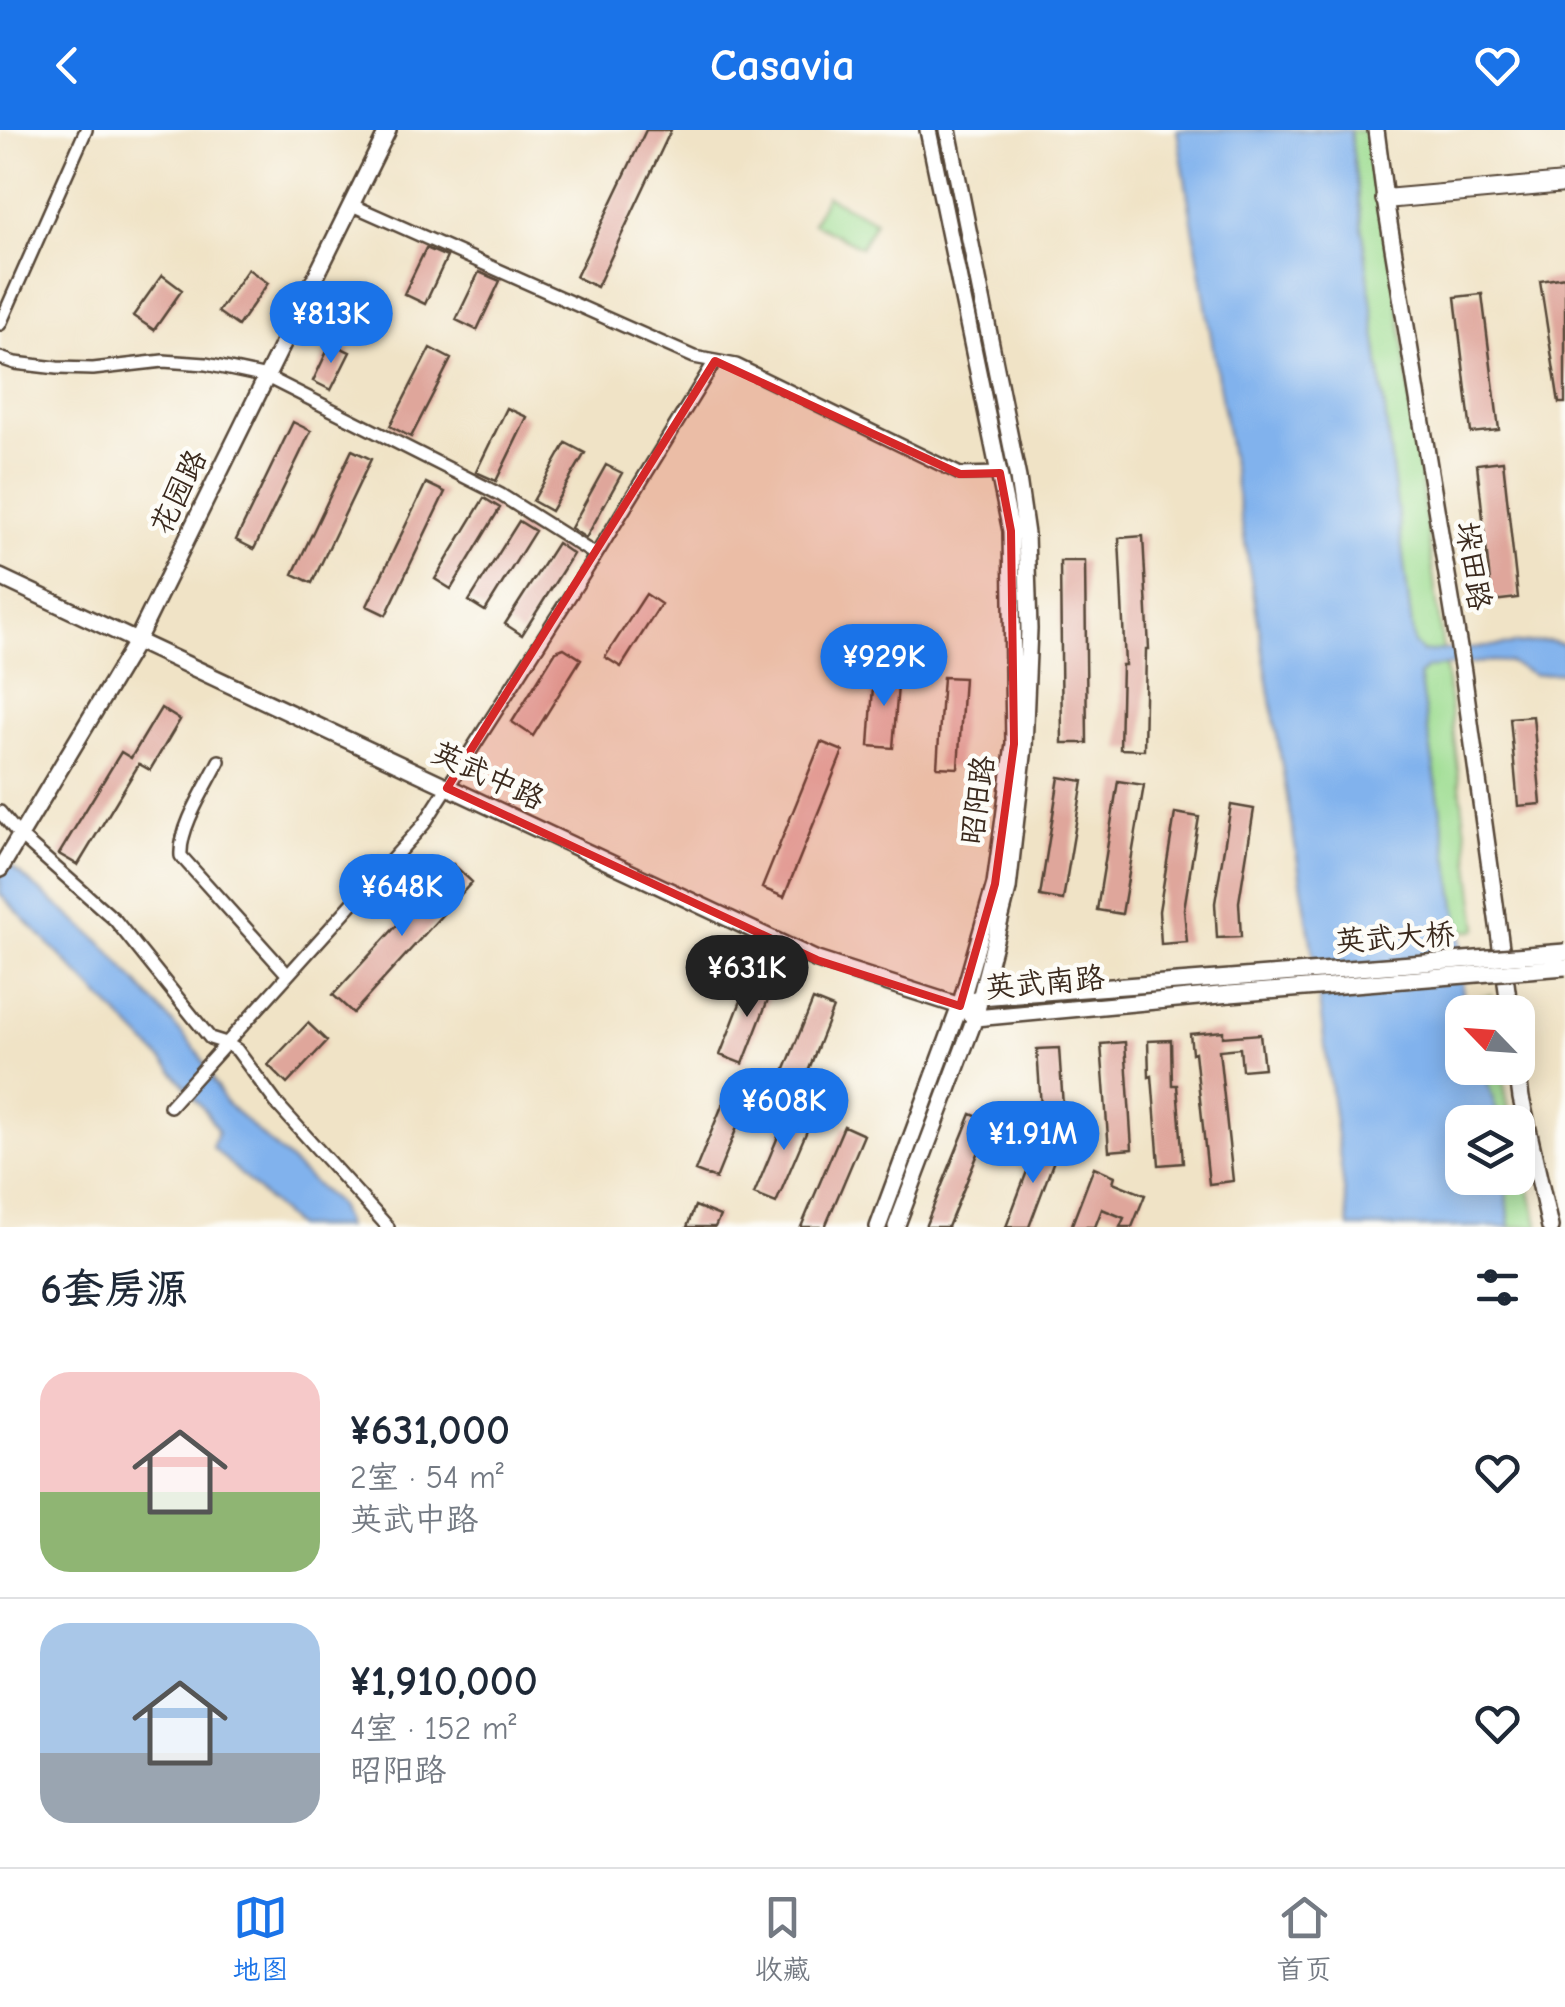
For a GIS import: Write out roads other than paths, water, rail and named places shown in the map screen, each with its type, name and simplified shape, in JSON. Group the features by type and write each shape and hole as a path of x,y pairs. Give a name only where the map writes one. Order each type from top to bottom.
{"main road":[{"name":"花园路","path":"0,869 136,642 388,130"},
{"name":"昭阳路","path":"878,1227 960,1006 995,884 1014,744 1011,531 928,130"},
{"name":"昭阳路","path":"896,1227 975,1018 1008,889 1024,746 1029,629 1026,534 948,130"},
{"name":"垛田路","path":"1376,130 1463,672 1508,995"},
{"path":"1385,199 1565,183"},
{"name":"英武中路","path":"0,578 817,960 960,1006"},
{"name":"英武大桥","path":"1230,986 1565,952"},
{"name":"英武大桥","path":"1230,986 1565,967"},
{"name":"英武南路","path":"1230,986 975,1018 960,1006 980,997 1230,986"},
{"path":"1519,1085 1550,1227"}],"street":[{"path":"0,324 86,130"},
{"path":"352,204 694,356 736,365 960,474 1000,472"},
{"path":"0,358 57,368 93,369 163,360 267,377 501,495 596,555"},
{"path":"170,1106 424,824 715,361"},
{"path":"219,761 180,845 181,856 288,974"},
{"path":"0,812 16,843 114,920 210,1038 236,1050 277,1104 388,1227"}],"water":[{"path":"1177,130 1350,130 1414,644 1422,652 1549,641 1565,645 1565,672 1535,675 1509,662 1493,661 1427,668 1419,676 1460,931 1463,995 1445,995 1445,1085 1488,1085 1495,1105 1445,1105 1445,1195 1507,1195 1510,1227 1349,1227 1312,948"},
{"path":"0,857 101,942 198,1052 225,1102 338,1205 346,1227 296,1227 212,1147 218,1131 170,1068 0,894"}]}
